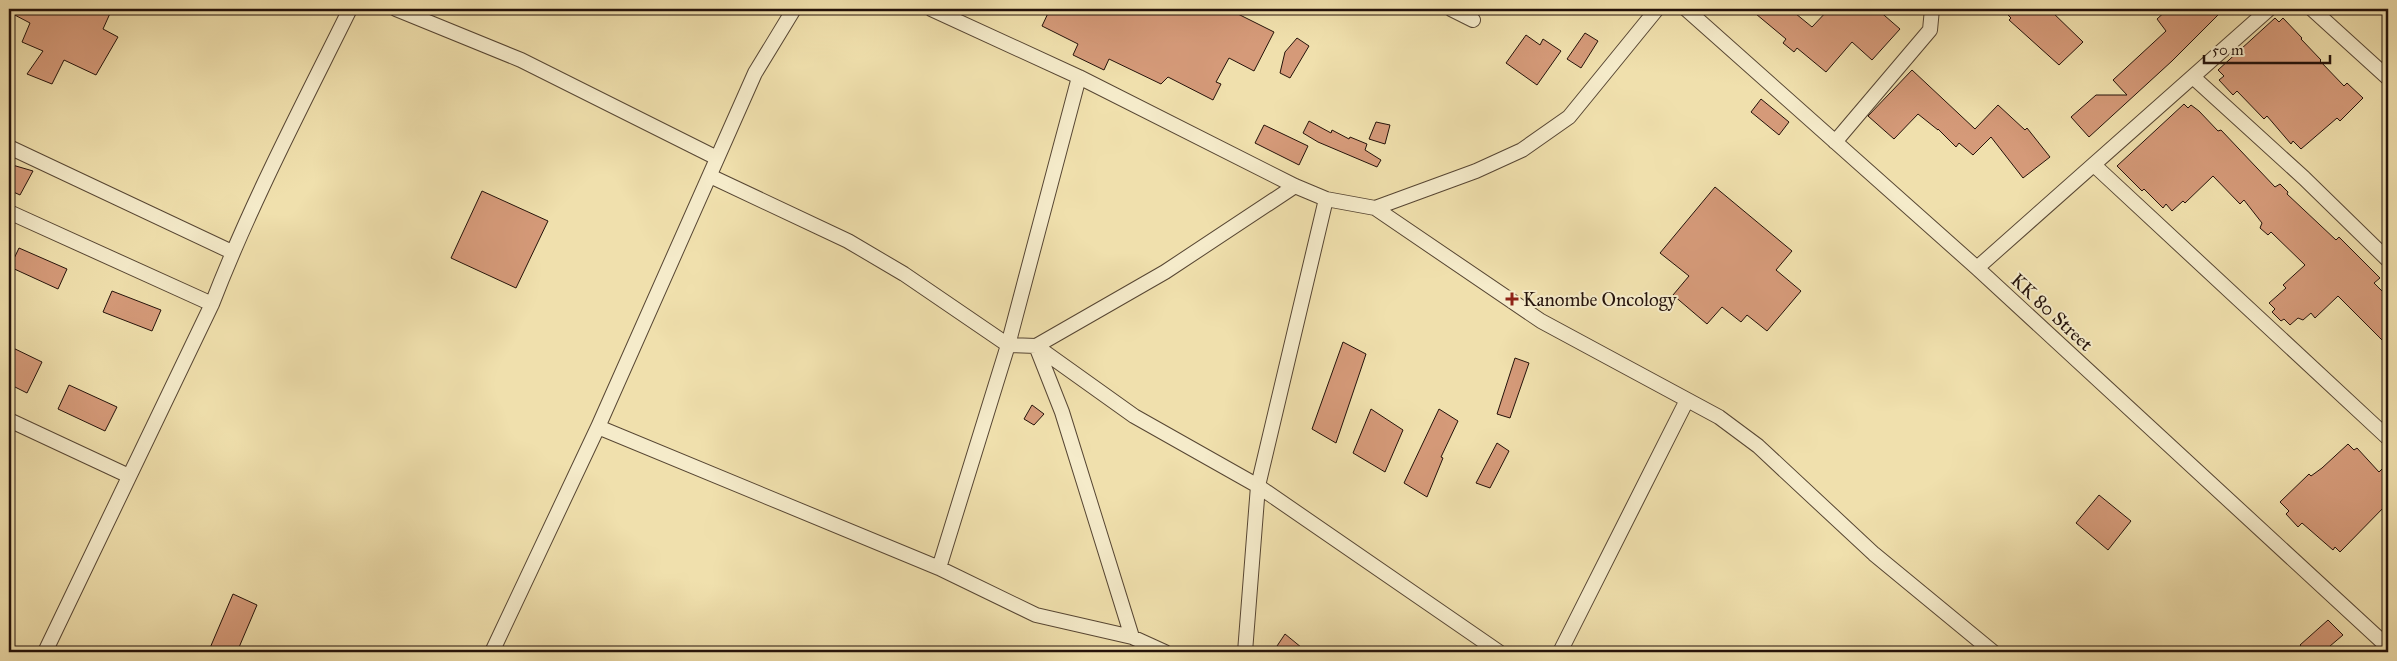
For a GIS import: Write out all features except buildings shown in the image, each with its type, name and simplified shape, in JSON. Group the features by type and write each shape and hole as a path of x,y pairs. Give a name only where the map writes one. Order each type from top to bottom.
{"street":[{"path":"45,652 212,304 232,252 273,164 350,9"},
{"path":"396,9 521,60 717,158"},
{"path":"492,652 598,427 755,73 794,9"},
{"path":"931,9 1079,77 1326,200 1375,208 1541,321 1719,417 1758,446 1874,554 1992,652"},
{"path":"1451,9 1473,20"},
{"path":"1375,208 1476,171 1522,150 1554,128 1569,117 1658,9"},
{"name":"KK 80 Street","path":"1686,9 1977,268 2388,647"},
{"path":"1835,142 1930,30 1932,9"},
{"path":"1977,268 2269,9"},
{"path":"2312,9 2388,78"},
{"path":"939,568 1008,345 1079,77"},
{"path":"2193,77 2304,178 2388,260"},
{"path":"9,147 232,252"},
{"path":"2094,165 2388,438"},
{"path":"710,176 848,241 904,274 1008,345 1036,346 1165,272 1295,186"},
{"path":"1245,652 1258,486 1326,200"},
{"path":"9,212 212,304"},
{"path":"1036,346 1134,416 1258,486 1499,652"},
{"path":"1036,346 1062,412 1132,636"},
{"path":"1560,652 1687,400"},
{"path":"9,420 129,476"},
{"path":"598,427 939,568 1036,615 1132,636 1165,652"}],"place":[{"name":"Kanombe Oncology","path":"1512,299"}]}
